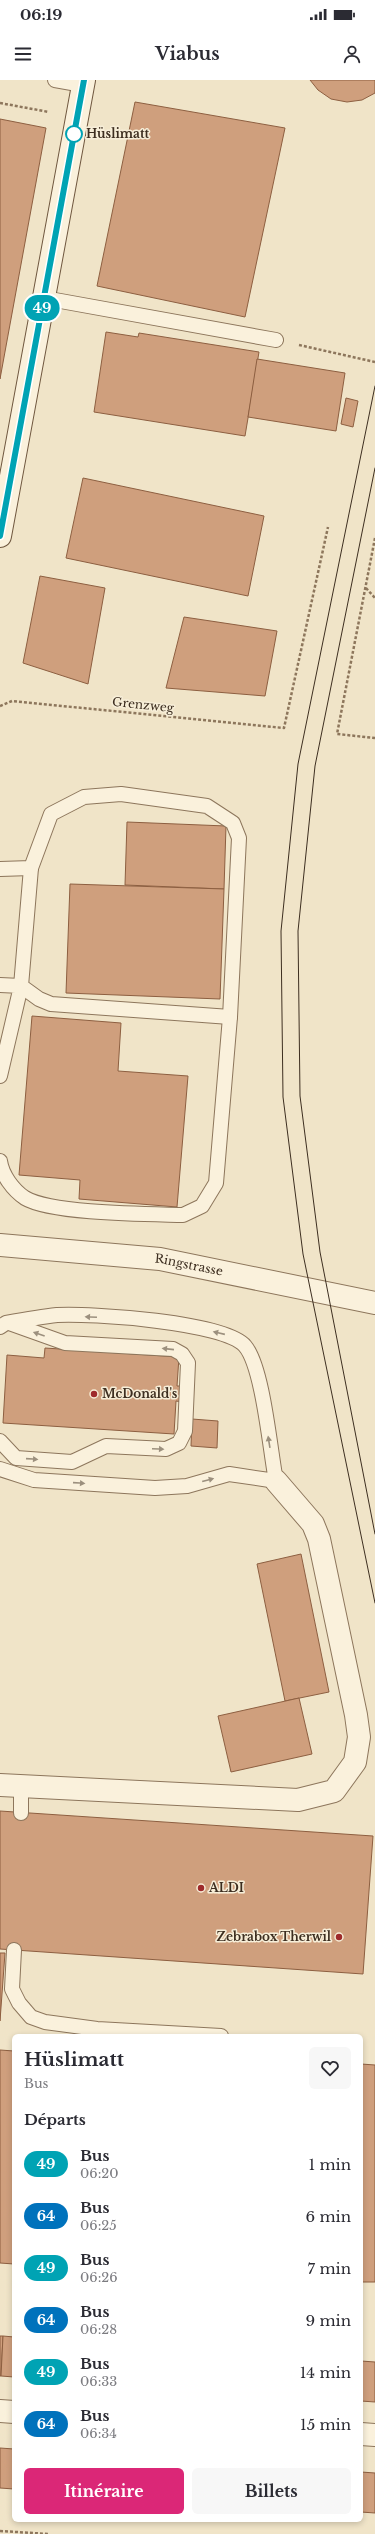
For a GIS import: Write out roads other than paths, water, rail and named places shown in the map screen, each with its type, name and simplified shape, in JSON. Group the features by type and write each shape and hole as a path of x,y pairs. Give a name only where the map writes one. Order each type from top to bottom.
{"street":[{"path":"0,536 84,82"},
{"name":"Ringstrasse","path":"0,1245 160,1259 375,1303"},
{"path":"0,1784 298,1800 334,1791 355,1762 359,1737 356,1715 319,1539 313,1524 276,1481"},
{"path":"0,2411 12,2412"},
{"path":"363,2434 375,2435"}],"lane":[{"path":"55,80 84,82"},
{"path":"44,298 276,340"},
{"path":"0,1076 21,986 31,868 51,814 84,797 121,794 207,806 233,823 239,838 230,1017 216,1183 202,1206 183,1215 55,1207 25,1198 2,1174 0,1161"},
{"path":"0,869 31,868"},
{"path":"0,985 21,986 39,999 51,1004 230,1017"},
{"path":"0,1469 34,1480 155,1488 186,1486 229,1474 276,1481 256,1366 245,1346 229,1335 165,1320 58,1315 3,1325"},
{"path":"0,1441 16,1458 72,1462 106,1446 166,1449 179,1443 185,1431 188,1363 182,1354 173,1349 65,1343 3,1325"},
{"path":"21,1786 21,1813"},
{"path":"14,1950 12,1988 19,2004 31,2017 45,2022 96,2029 185,2034"}],"tram line":[{"path":"375,386 298,764 281,931 283,1097 303,1254 375,1603"},
{"path":"375,468 315,766 298,931 300,1096 320,1252 375,1534"}],"place":[{"name":"Hüslimatt","path":"74,134"},
{"name":"McDonald's","path":"94,1394"},
{"name":"ALDI","path":"201,1888"},
{"name":"Zebrabox Therwil","path":"339,1937"}]}
